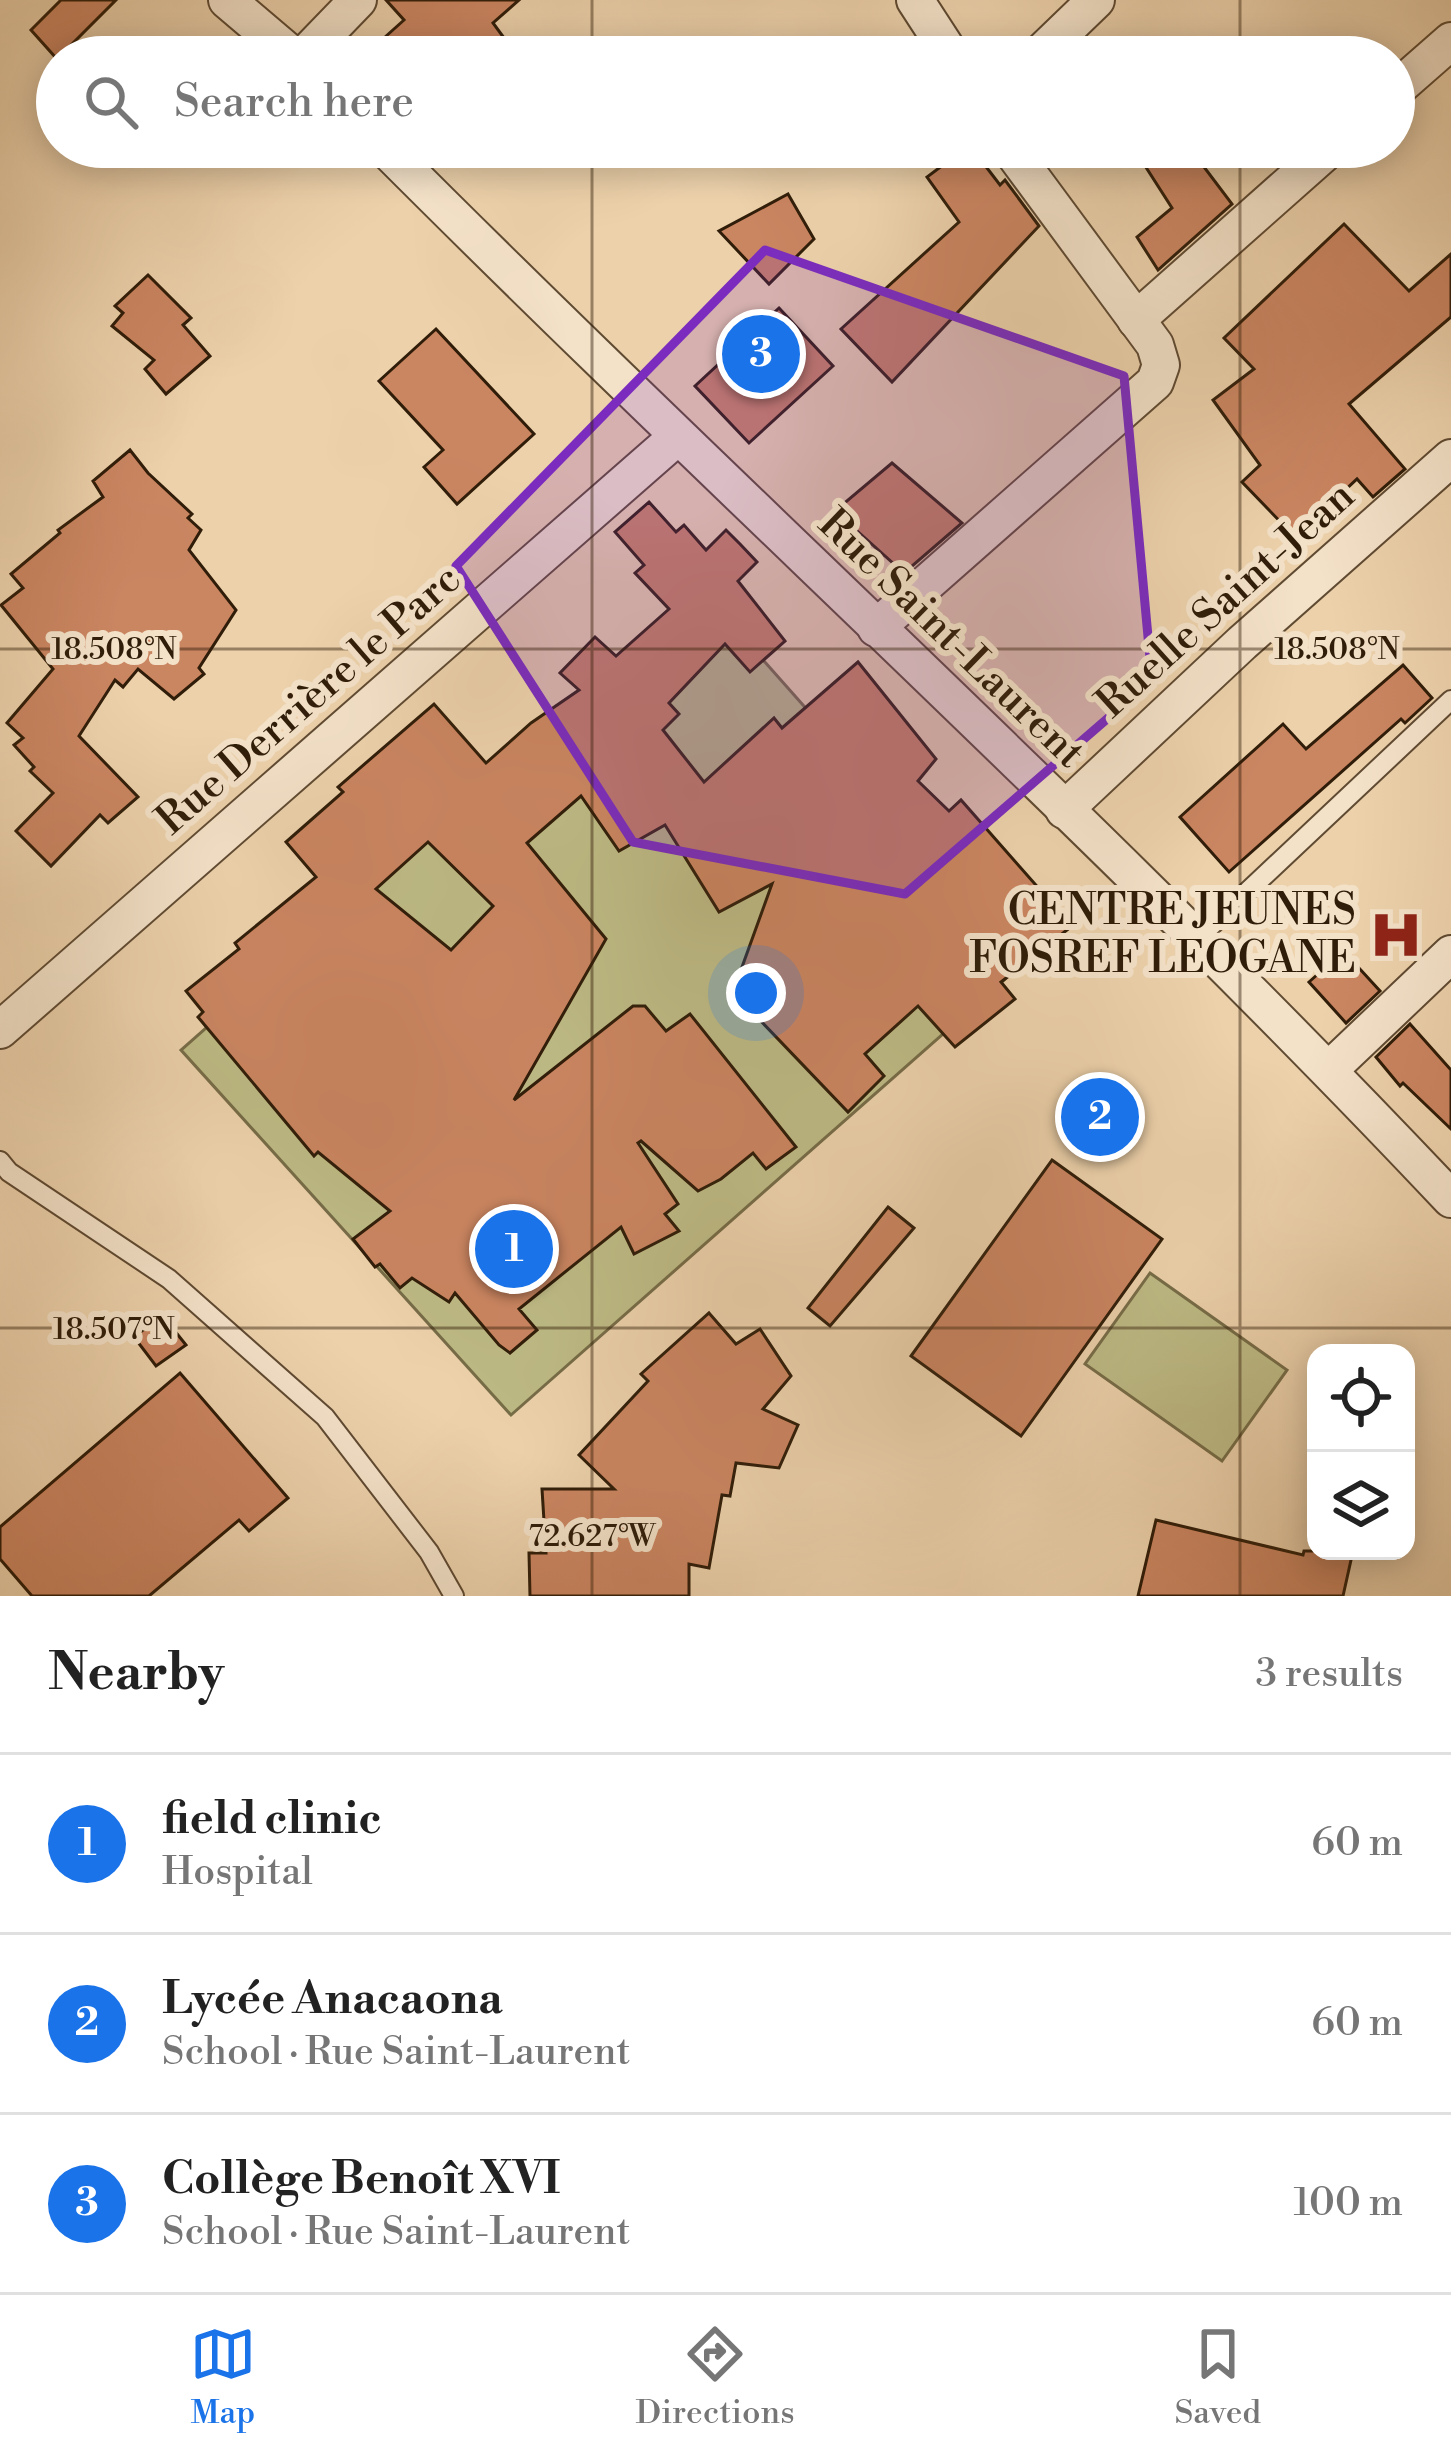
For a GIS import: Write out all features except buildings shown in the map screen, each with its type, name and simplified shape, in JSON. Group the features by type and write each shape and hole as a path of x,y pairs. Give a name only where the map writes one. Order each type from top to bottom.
{"street":[{"path":"227,0 269,36"},
{"path":"323,36 358,0"},
{"path":"915,0 938,36"},
{"path":"1058,36 1096,0"},
{"path":"1415,73 1451,41"},
{"name":"Rue Saint-Laurent","path":"405,168 1329,1070 1451,1199"},
{"path":"876,628 1155,382 1161,364 1155,345 1024,168"},
{"path":"1136,320 1307,168"},
{"name":"Rue Derrière le Parc","path":"0,1030 677,437"},
{"name":"Ruelle Saint-Jean","path":"1064,810 1242,643 1451,458"},
{"path":"1329,1070 1451,954"}],"lane":[{"path":"1196,940 1451,700"},
{"path":"0,1161 9,1172 169,1279 325,1417 429,1552 454,1596"}],"highlighted area":[{"path":"765,250 1124,376 1152,680 905,894 633,842 456,566"}],"shaded area":[{"path":"702,591 1028,959 511,1415 181,1050"},
{"path":"1150,1273 1287,1370 1222,1461 1085,1364"}],"place":[{"name":"Collège Benoît XVI","path":"761,354"},
{"name":"CENTRE JEUNES FOSREF LEOGANE","path":"1396,935"},
{"name":"Lycée Anacaona","path":"1100,1117"},
{"name":"field clinic","path":"514,1249"}]}
